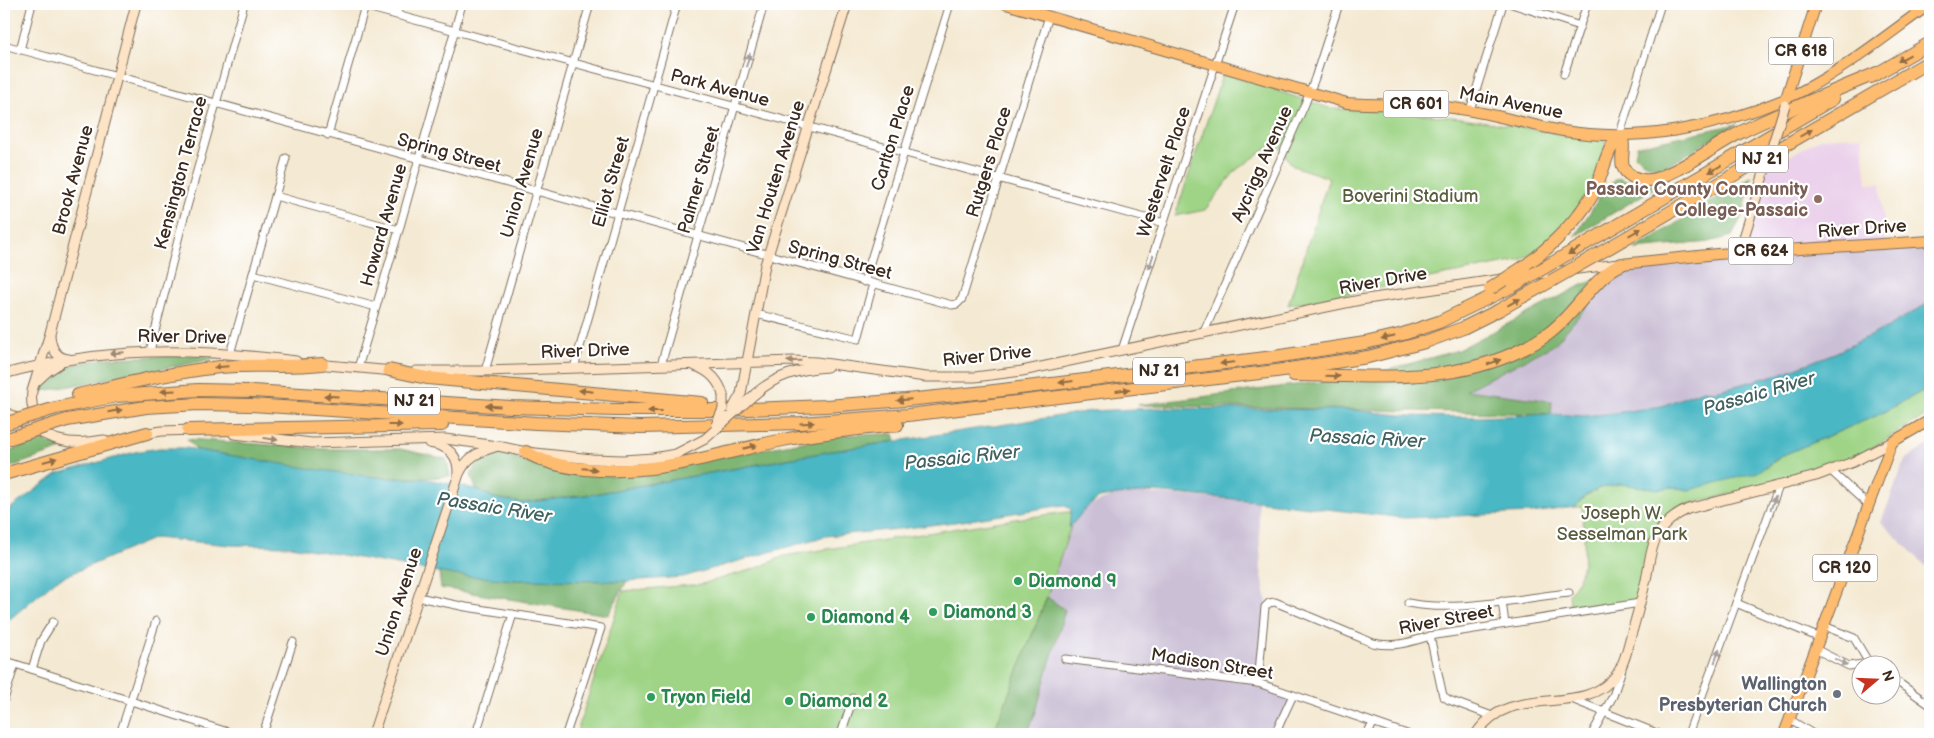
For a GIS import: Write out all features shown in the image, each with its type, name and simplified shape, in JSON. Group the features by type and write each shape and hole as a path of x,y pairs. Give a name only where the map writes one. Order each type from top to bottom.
{"highway":[{"name":"NJ 21","path":"55,405 126,395 198,390 252,391 563,409 668,411 774,408 853,404 959,395 1266,358 1366,343 1420,329 1457,314 1513,286 1930,43"},
{"name":"NJ 21","path":"4,440 67,420 146,407 207,404 251,405 510,422 641,426 757,425 916,414 1349,361 1388,353 1425,342 1481,319 1593,257 1930,61"},
{"path":"1420,329 1490,289 1525,266 1560,237 1579,215 1601,178 1612,144 1621,136 1623,144 1621,160 1627,172 1638,179 1653,180 1668,174 1742,132 1877,73"},
{"path":"1249,374 1415,376 1443,374 1478,367 1509,356 1550,332 1573,311 1603,276 1622,264"},
{"path":"4,423 55,405 153,378 236,366 322,364"},
{"path":"389,370 427,378 774,408"},
{"path":"526,452 547,462 580,468 609,470 652,468 680,464 804,436 938,420 1040,400"},
{"path":"188,430 510,422"},
{"path":"4,474 147,433"}],"main road":[{"name":"Brook Avenue","path":"32,391 50,333 136,4"},
{"name":"Van Houten Avenue","path":"724,420 734,408 741,394 768,256 847,4"},
{"name":"Main Avenue","path":"1008,4 1347,103 1409,104 1470,110 1563,131 1621,136 1693,128 1786,102 1845,64 1930,4"},
{"name":"CR 618","path":"1739,253 1816,4"},
{"path":"1901,241 1930,233"},
{"name":"River Drive","path":"40,365 72,359 150,351 191,351 389,370 485,371 804,361 926,377 975,377 1022,371 1362,300 1537,274 1739,253 1901,241 1930,241"},
{"path":"50,333 51,344 56,353 64,358 72,359"},
{"path":"72,359 48,371 36,383 32,391 32,408 39,424 53,436 79,443"},
{"path":"686,364 708,372 718,381 723,395 721,416 705,439"},
{"name":"CR 624","path":"4,374 40,365"},
{"name":"CR 624","path":"4,411 51,438 79,443 147,433 188,430 312,443 445,439 526,452 600,460 638,460 676,454 705,439 754,394 769,382 786,374 804,369 840,366"},
{"path":"1476,734 1492,716 1515,705 1582,696 1602,688 1617,674 1624,660 1654,544 1661,530 1671,519 1688,509 1831,471 1892,442 1930,420"},
{"path":"399,439 436,444 449,449 456,459 457,481"},
{"name":"CR 120","path":"1784,734 1892,442"},
{"name":"Union Avenue","path":"373,734 462,467 476,453 498,446"}],"street":[{"path":"20,50 32,4"},
{"name":"Kensington Terrace","path":"150,351 181,228 244,4"},
{"name":"Park Avenue","path":"356,4 1164,223"},
{"path":"394,4 399,16"},
{"name":"Howard Avenue","path":"358,368 399,230 462,4"},
{"name":"Union Avenue","path":"485,371 590,4"},
{"name":"Elliot Street","path":"574,368 677,4"},
{"name":"Palmer Street","path":"661,365 764,4"},
{"name":"Carlton Place","path":"864,282 950,4"},
{"name":"Westervelt Place","path":"1122,350 1235,4"},
{"name":"Aycrigg Avenue","path":"1203,334 1310,93 1339,4"},
{"path":"1470,110 1504,4"},
{"path":"1512,4 1580,26"},
{"path":"1564,74 1587,4"},
{"path":"1621,136 1622,127 1661,4"},
{"path":"328,135 365,6"},
{"name":"Rutgers Place","path":"946,303 958,304 962,299 1049,16"},
{"name":"Spring Street","path":"4,45 698,237 946,303"},
{"path":"230,354 286,158"},
{"path":"275,196 399,230"},
{"path":"253,274 376,307"},
{"path":"756,314 858,339 873,284"},
{"path":"1831,471 1868,505"},
{"path":"1688,734 1779,486"},
{"path":"1408,603 1428,608 1569,593"},
{"path":"418,597 601,628 566,734"},
{"path":"1502,601 1505,624"},
{"name":"River Street","path":"1258,683 1265,606 1269,603 1275,602 1373,643 1386,646 1401,645 1430,636 1640,603"},
{"path":"1736,603 1820,638"},
{"path":"476,734 513,614"},
{"path":"120,734 156,621"},
{"path":"32,669 41,641 53,622"},
{"path":"1824,626 1854,638 1866,656"},
{"path":"1430,636 1443,696 1492,716"},
{"path":"263,734 293,642"},
{"path":"1816,649 1849,666 1852,666"},
{"name":"Madison Street","path":"1065,658 1258,683 1407,734"},
{"path":"1592,734 1613,696 1624,660"},
{"path":"6,661 234,734"},
{"path":"4,700 15,664"},
{"path":"1902,685 1930,705"},
{"path":"1276,734 1293,695"},
{"path":"842,734 853,698"},
{"path":"1569,698 1658,734"},
{"path":"1789,719 1813,734"},
{"path":"1366,734 1374,723"}],"shaded area":[{"name":"Passaic County Community College-Passaic","path":"1862,136 1867,184 1880,183 1885,243 1739,253 1765,170 1821,138"},
{"path":"1930,244 1930,302 1888,327 1837,352 1783,373 1716,391 1703,390 1662,406 1583,416 1551,414 1551,401 1465,390 1554,345 1617,271 1737,259"},
{"path":"1930,444 1930,570 1881,522 1905,460"},
{"path":"1123,492 1258,501 1261,570 1267,603 1263,687 1295,697 1281,729 1263,734 1027,734 1035,714 1065,610 1047,597 1076,511"}],"green space":[{"name":"Boverini Stadium","path":"1223,73 1332,109 1367,109 1462,118 1607,141 1599,176 1564,229 1523,260 1288,305 1329,178 1293,166 1276,142 1236,170 1205,210 1175,216"},
{"path":"1737,124 1664,168 1646,164 1635,155 1637,146"},
{"path":"1752,176 1743,214 1732,236 1709,242 1635,249"},
{"path":"1618,178 1637,185 1661,184 1575,236 1604,190"},
{"path":"1617,271 1554,345 1466,390 1552,401 1551,414 1138,405 1366,376 1458,350 1578,287"},
{"path":"200,355 219,358 38,392 60,367 106,358"},
{"name":"Joseph W. Sesselman Park","path":"1930,387 1930,413 1863,453 1855,455 1854,458 1800,478 1680,506 1671,510 1671,519 1658,535 1640,603 1571,613 1569,593 1576,584 1580,574 1584,552 1582,507 1575,507 1585,496 1600,488 1620,484 1660,489 1672,487 1689,490 1769,466 1783,455 1878,415"},
{"path":"894,434 896,441 594,494 522,503 494,498 476,489 471,475 477,462 500,451 523,461 560,470 612,476 842,435"},
{"path":"39,439 65,448 4,469 4,454"},
{"path":"187,439 326,449 400,449 447,459 450,476 387,478 323,471 197,450"},
{"path":"1076,511 1047,597 993,734 576,734 623,591 702,584 757,568 784,556"},
{"path":"439,572 515,580 627,581 608,615 441,588"},
{"path":"1047,597 1065,610 1035,714 1027,734 993,734"}],"water":[{"name":"Passaic River","path":"1930,302 1930,387 1878,415 1783,455 1758,472 1689,490 1672,487 1660,489 1620,484 1600,488 1585,496 1575,507 1532,513 1404,518 1257,501 1153,492 1117,495 1099,498 1086,508 1069,528 1071,509 1063,505 970,520 826,536 683,577 627,581 515,580 454,575 291,546 230,545 155,538 56,580 4,624 4,513 57,474 135,452 159,448 186,448 313,469 384,478 427,479 476,489 494,498 522,503 594,494 826,452 1091,411 1156,408 1353,410 1412,416 1479,417 1551,414 1583,416 1662,406 1703,390 1716,391 1783,373 1837,352 1888,327"}],"place":[{"name":"Passaic County Community College-Passaic","path":"1818,199"},
{"name":"Diamond 9","path":"1018,581"},
{"name":"Diamond 3","path":"933,612"},
{"name":"Diamond 4","path":"811,617"},
{"name":"Wallington Presbyterian Church","path":"1837,694"},
{"name":"Tryon Field","path":"651,697"},
{"name":"Diamond 2","path":"789,701"}]}
